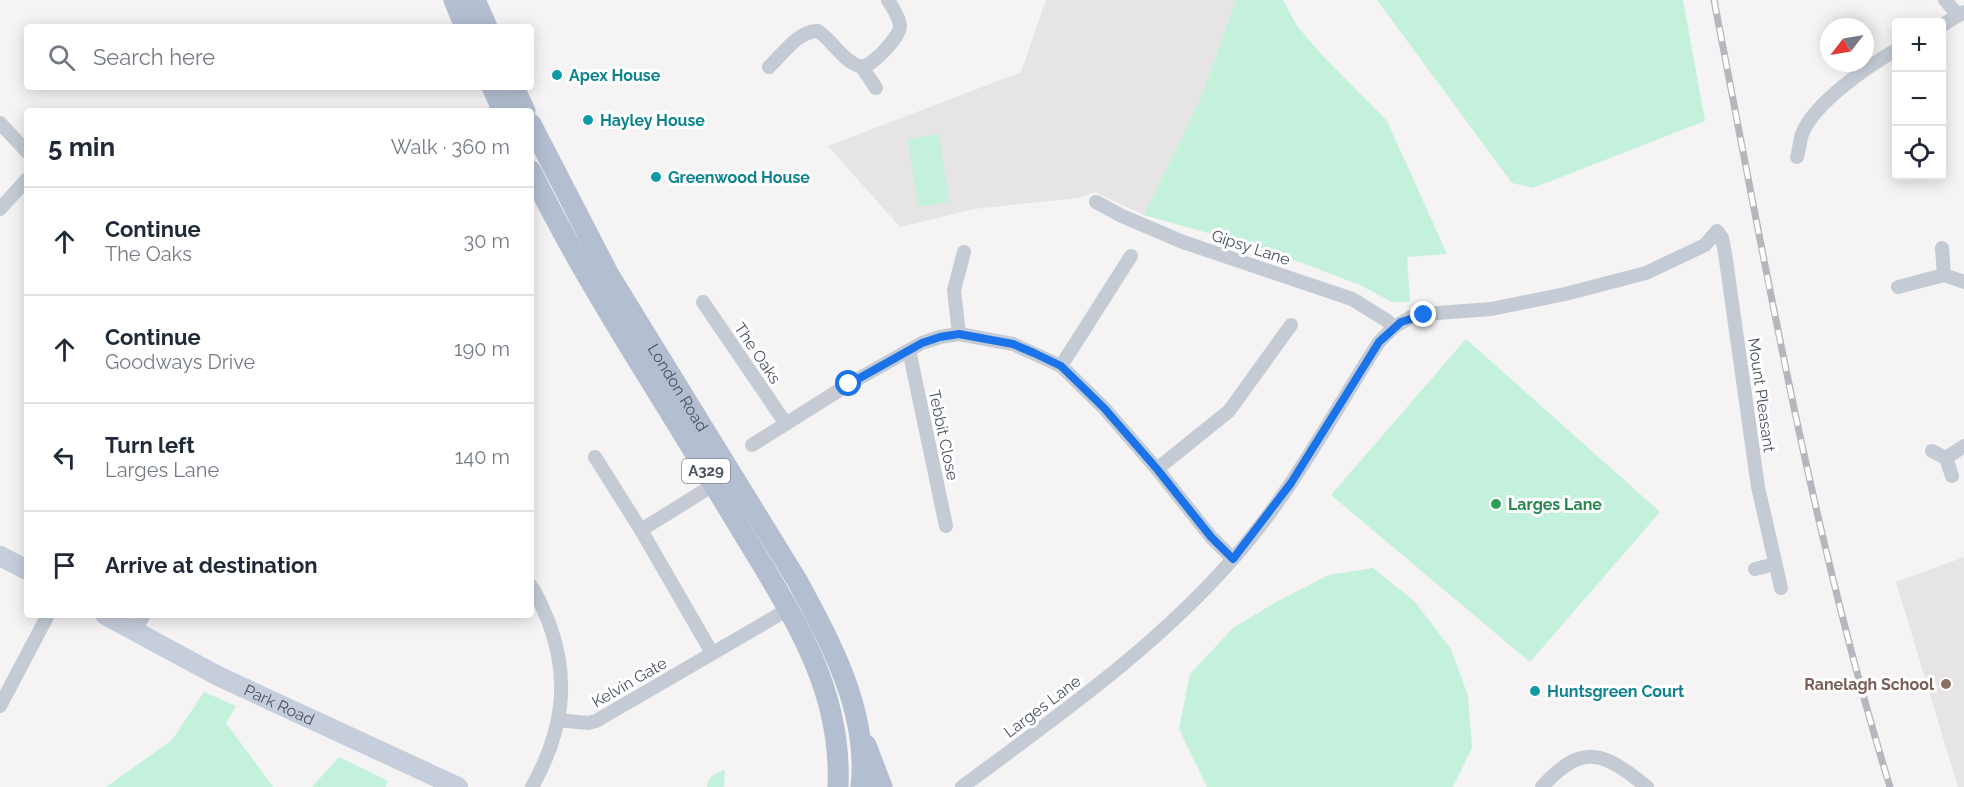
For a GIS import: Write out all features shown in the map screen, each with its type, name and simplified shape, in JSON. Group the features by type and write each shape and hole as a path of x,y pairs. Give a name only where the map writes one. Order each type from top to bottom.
{"main road":[{"path":"454,0 464,24"},
{"path":"475,0 486,24"},
{"path":"493,90 502,108"},
{"path":"515,90 524,108"},
{"name":"London Road","path":"534,130 609,275 798,582 838,659 861,744 861,787"},
{"name":"London Road","path":"534,177 568,242 614,321 792,612 815,661 833,719 838,787"},
{"path":"858,728 882,787"}],"street":[{"path":"862,67 885,50 899,30 899,22 888,0"},
{"path":"1946,0 1961,14 1946,22"},
{"path":"769,67 799,37 815,30 831,41 848,59 862,67 876,88"},
{"path":"1797,157 1803,133 1821,108 1843,86 1892,53"},
{"path":"0,123 24,149"},
{"path":"0,209 24,182"},
{"name":"Gipsy Lane","path":"1096,202 1122,216 1183,242 1352,299 1394,327"},
{"name":"Larges Lane","path":"962,787 1136,655 1181,615 1233,559 1291,483 1379,342 1394,327 1417,316 1491,309 1565,294 1646,273 1705,245 1717,231"},
{"name":"Mount Pleasant","path":"1717,231 1722,238 1725,253 1758,487 1781,588"},
{"path":"1942,248 1944,275"},
{"path":"959,334 954,290 964,252"},
{"path":"1061,366 1131,256"},
{"path":"1898,287 1944,275 1964,282"},
{"name":"The Oaks","path":"703,302 786,424"},
{"path":"1157,469 1229,411 1291,325"},
{"path":"752,445 849,384 940,337 959,334 1013,344 1061,366 1104,408 1157,469 1211,537 1233,559"},
{"name":"Tebbit Close","path":"909,351 946,526"},
{"path":"1946,458 1964,446"},
{"path":"1932,451 1946,458 1952,476"},
{"path":"595,457 641,530 711,653"},
{"path":"641,530 715,484"},
{"path":"0,556 24,568"},
{"path":"1755,569 1775,564"},
{"path":"532,787 550,750 558,720 562,675 549,623 534,592"},
{"name":"Kelvin Gate","path":"558,720 588,723 596,721 780,614"},
{"path":"0,706 46,618"},
{"name":"Park Road","path":"118,618 139,623 218,676 458,787"},
{"path":"1542,787 1561,767 1584,757 1597,756 1620,765 1647,787"}],"shaded area":[{"path":"1046,0 1236,0 1200,100 1144,215 1095,192 1078,198 974,209 900,227 828,146 1021,72"},
{"name":"Ranelagh School","path":"1964,557 1964,787 1958,787 1896,582"}],"green space":[{"path":"1236,0 1283,0 1297,26 1321,54 1387,121 1447,254 1407,257 1410,302 1392,302 1360,285 1265,249 1144,215 1200,100"},
{"path":"1377,0 1683,0 1705,121 1533,188 1512,183"},
{"path":"939,134 949,202 918,207 908,139"},
{"name":"Larges Lane","path":"1466,339 1660,512 1530,662 1331,495"},
{"path":"1373,568 1415,602 1451,649 1468,696 1472,748 1453,787 1207,787 1179,729 1190,674 1233,628 1276,602 1329,575"},
{"path":"204,692 236,706 226,723 273,787 106,787 172,740"},
{"path":"339,757 388,781 386,787 312,787"},
{"path":"725,770 724,787 707,787 713,776"}],"railway":[{"path":"1714,0 1771,297 1813,495 1836,593 1890,787"}],"place":[{"name":"Apex House","path":"557,75"},
{"name":"Hayley House","path":"588,120"},
{"name":"Greenwood House","path":"656,177"},
{"name":"Larges Lane","path":"1496,504"},
{"name":"Ranelagh School","path":"1946,684"},
{"name":"Huntsgreen Court","path":"1535,691"}],"route":[{"path":"849,384 922,343 940,337 959,334 1013,344 1034,353 1061,366 1104,408 1157,469 1211,537 1233,559 1291,483 1379,342 1401,322 1411,317 1424,315"}]}
